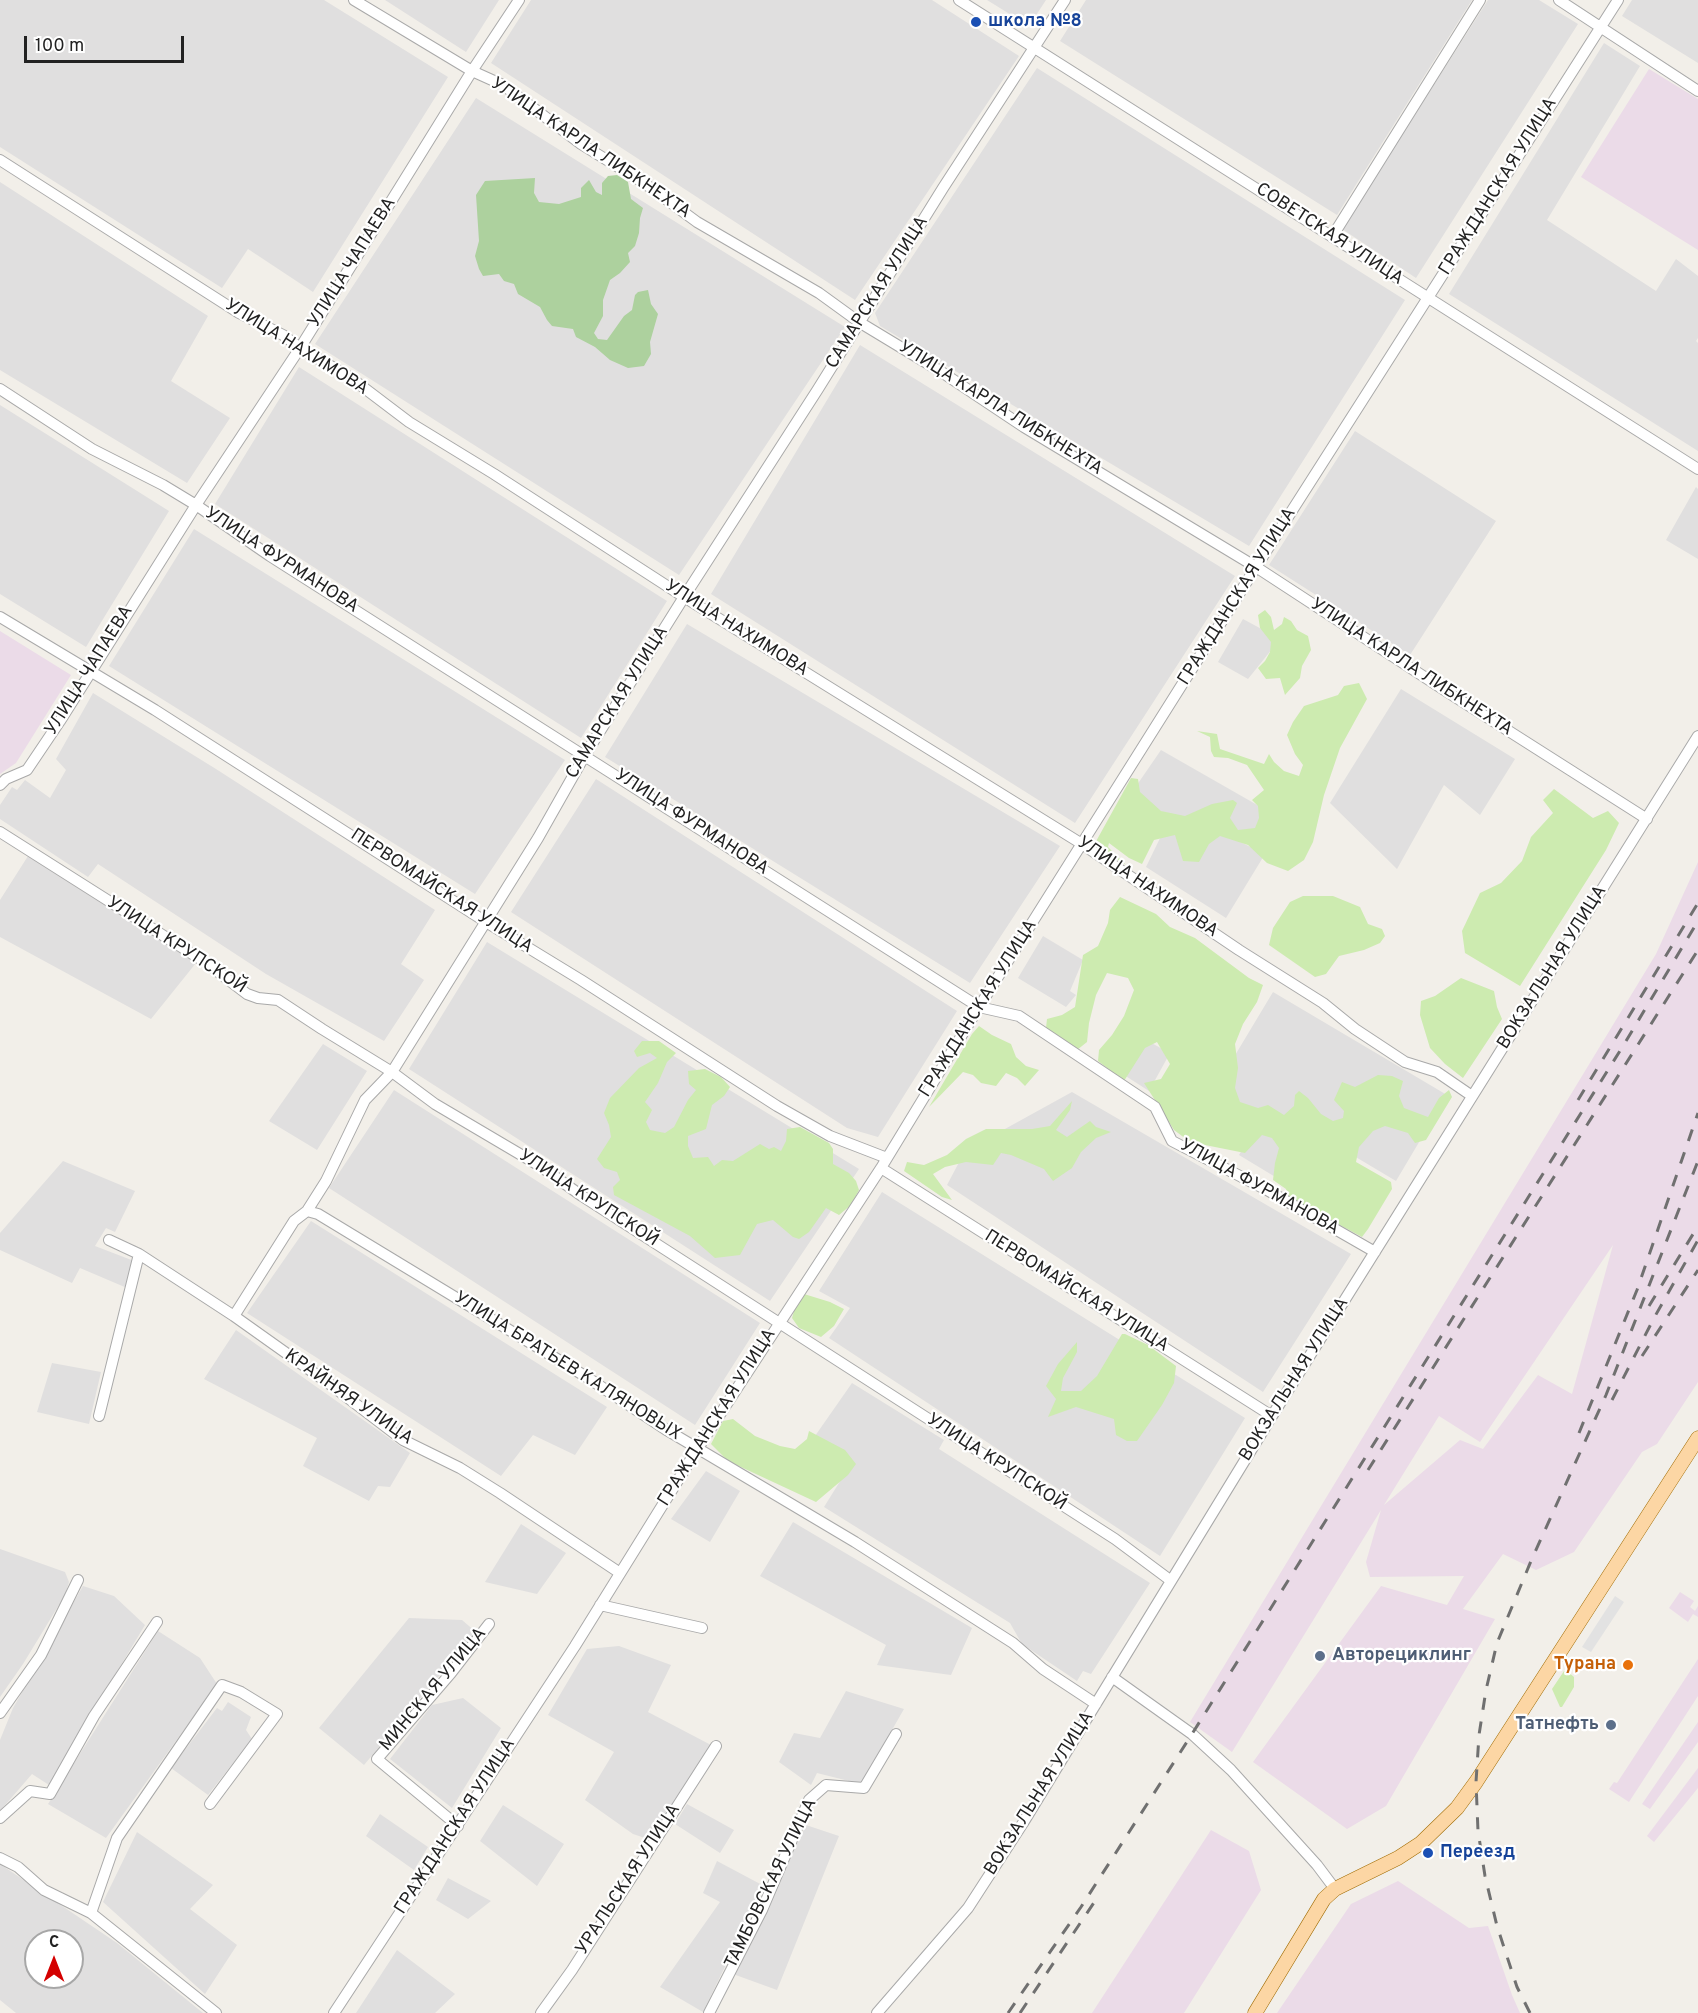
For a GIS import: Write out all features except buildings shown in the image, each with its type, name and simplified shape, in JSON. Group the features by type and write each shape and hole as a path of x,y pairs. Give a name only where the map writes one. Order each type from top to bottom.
{"main road":[{"path":"1256,2013 1324,1899 1335,1889 1398,1858 1421,1843 1457,1808 1698,1438"}],"street":[{"name":"УЛИЦА КАРЛА ЛИБКНЕХТА","path":"354,0 472,71 503,85 581,144 644,183 697,222 819,293 859,322 940,371 1024,427 1256,567 1647,819"},
{"name":"УЛИЦА ЧАПАЕВА","path":"0,785 6,779 27,770 60,721 196,505 300,348 472,71 519,0"},
{"name":"СОВЕТСКАЯ УЛИЦА","path":"959,0 1698,469"},
{"name":"САМАРСКАЯ УЛИЦА","path":"234,1316 294,1221 307,1211 331,1171 365,1100 392,1072 538,838 585,755 684,597 949,178 1065,0"},
{"path":"1332,237 1480,0"},
{"path":"1559,0 1698,91"},
{"name":"ГРАЖДАНСКАЯ УЛИЦА","path":"334,2013 458,1826 778,1323 884,1163 979,1007 1256,567 1618,0"},
{"name":"УЛИЦА НАХИМОВА","path":"0,160 240,313 283,335 300,348 351,378 409,422 684,597 1082,844 1239,950 1323,1003 1355,1029 1405,1062 1437,1072 1472,1096"},
{"name":"УЛИЦА ФУРМАНОВА","path":"0,389 92,449 163,485 196,505 270,556 979,1007 1019,1016 1155,1107 1172,1141 1267,1190 1375,1252"},
{"name":"ПЕРВОМАЙСКАЯ УЛИЦА","path":"0,617 155,710 777,1106 884,1163 1272,1416"},
{"name":"ВОКЗАЛЬНАЯ УЛИЦА","path":"877,2013 968,1908 1272,1416 1698,736"},
{"name":"УЛИЦА КРУПСКОЙ","path":"0,832 205,962 247,993 258,998 278,1000 392,1072 435,1104 540,1166 592,1203 1115,1539 1170,1580"},
{"name":"УЛИЦА БРАТЬЕВ КАЛЯНОВЫХ","path":"307,1211 318,1214 585,1376 665,1429 855,1542 1013,1643 1043,1669 1096,1704"},
{"name":"КРАЙНЯЯ УЛИЦА","path":"109,1240 139,1254 234,1316 403,1440 460,1468 620,1573"},
{"path":"99,1416 139,1254"},
{"path":"0,1713 40,1655 78,1580"},
{"path":"600,1605 702,1628"},
{"path":"0,1818 30,1791 50,1794 94,1716 157,1622"},
{"name":"МИНСКАЯ УЛИЦА","path":"458,1826 377,1759 451,1673 489,1624"},
{"path":"1112,1677 1192,1734 1231,1770 1317,1865 1335,1889"},
{"path":"91,1913 117,1838 222,1685 241,1692 277,1714 210,1804"},
{"name":"ТАМБОВСКАЯ УЛИЦА","path":"709,2013 762,1910 809,1800 825,1785 864,1788 896,1734"},
{"name":"УРАЛЬСКАЯ УЛИЦА","path":"541,2013 572,1970 716,1746"},
{"path":"0,1858 18,1867 44,1890 91,1913 216,2013"}],"shaded area":[{"path":"0,0 324,0 448,77 313,292 248,249 222,288 0,147"},
{"path":"385,0 499,0 466,52"},
{"path":"531,0 932,0 1019,56 855,300 491,63"},
{"path":"987,0 1046,0 1029,26"},
{"path":"1086,0 1472,0 1337,215 1060,41"},
{"path":"1488,0 1539,0 1578,24 1416,278 1342,229"},
{"path":"1632,0 1698,0 1698,63 1622,16"},
{"path":"1604,43 1640,66 1547,220 1656,291 1676,259 1698,276 1698,338 1696,341 1698,343 1698,451 1449,294"},
{"path":"1037,68 1405,300 1249,546 880,326 875,313"},
{"path":"1649,69 1698,99 1698,250 1581,177"},
{"path":"476,98 845,327 679,575 315,344"},
{"path":"0,182 208,316 171,381 230,418 187,483 0,370"},
{"path":"860,345 1235,576 1075,823 711,594"},
{"path":"299,367 667,601 581,738 215,504"},
{"path":"0,405 169,511 86,647 0,594"},
{"path":"1355,431 1496,521 1410,655 1269,565"},
{"path":"1696,487 1698,489 1698,559 1666,540"},
{"path":"194,529 565,760 475,894 109,666"},
{"path":"1243,619 1280,639 1248,679 1218,662"},
{"path":"687,624 1060,846 970,983 605,757"},
{"path":"0,631 71,675 16,763 0,774"},
{"path":"1401,689 1515,759 1480,815 1444,785 1397,869 1330,803"},
{"path":"93,693 435,910 401,964 424,980 384,1041 266,974 98,864 88,877 0,819 0,805 12,787 17,790 25,780 50,798 66,770 56,759"},
{"path":"1161,750 1273,814 1259,835 1187,825 1130,795"},
{"path":"596,779 957,1011 878,1137 847,1128 511,912"},
{"path":"1163,832 1222,833 1265,854 1226,918 1146,867"},
{"path":"28,856 196,963 151,1019 0,937 0,900"},
{"path":"1698,862 1698,1382 1657,1444 1642,1452 1574,1552 1536,1570 1503,1554 1463,1609 1495,1619 1386,1806 1347,1829 1253,1762 1381,1586 1447,1605 1464,1576 1370,1577 1366,1562 1381,1510 1232,1752 1190,1722 1656,954","holes":["1613,1245 1572,1394 1538,1375 1483,1449 1460,1440 1384,1505 1439,1416 1480,1442"]},
{"path":"1043,936 1083,960 1070,991 1076,995 1066,1007 1018,978"},
{"path":"487,942 859,1169 770,1301 409,1069"},
{"path":"1273,992 1447,1095 1396,1181 1307,1128 1277,1178 1239,1155 1260,1120 1213,1092"},
{"path":"1144,1039 1170,1053 1149,1091 1121,1073"},
{"path":"323,1044 367,1071 317,1150 269,1121"},
{"path":"394,1090 760,1323 695,1425 329,1188"},
{"path":"1072,1092 1351,1254 1263,1392 947,1185 965,1151"},
{"path":"63,1161 135,1191 115,1232 106,1228 95,1246 134,1261 127,1288 80,1268 72,1283 0,1250 0,1233"},
{"path":"882,1192 1245,1418 1160,1556 829,1338 850,1308 819,1291"},
{"path":"311,1221 607,1407 575,1455 533,1435 501,1476 247,1313"},
{"path":"236,1330 410,1453 390,1487 378,1486 369,1501 303,1466 317,1438 204,1379"},
{"path":"52,1363 101,1372 89,1424 37,1412"},
{"path":"852,1383 944,1440 939,1449 1150,1583 1091,1674 1083,1671 1077,1681 1022,1644 1010,1623 824,1507 852,1462 815,1436"},
{"path":"706,1471 740,1491 710,1542 671,1519"},
{"path":"793,1522 972,1628 951,1675 877,1665 886,1645 760,1576"},
{"path":"521,1524 566,1553 537,1594 485,1582"},
{"path":"0,1549 65,1572 69,1582 65,1595 0,1697"},
{"path":"83,1586 114,1596 145,1625 49,1785 32,1774 0,1811 0,1740 13,1708"},
{"path":"1680,1592 1694,1601 1690,1607 1695,1611 1698,1606 1698,1617 1693,1614 1688,1622 1669,1608"},
{"path":"1615,1596 1624,1602 1591,1652 1582,1647"},
{"path":"409,1618 462,1620 476,1632 364,1765 319,1728"},
{"path":"158,1631 200,1658 217,1684 106,1838 48,1804"},
{"path":"619,1646 671,1665 648,1712 711,1745 651,1840 633,1834 585,1800 614,1752 548,1715 587,1649"},
{"path":"1698,1659 1698,1696 1629,1802 1609,1789 1614,1782 1617,1783"},
{"path":"846,1691 904,1709 861,1784 817,1773 811,1785 779,1762 794,1733 820,1738"},
{"path":"463,1698 501,1728 452,1808 390,1759 432,1705"},
{"path":"228,1702 251,1717 246,1730 252,1739 208,1795 171,1768 217,1708 222,1711"},
{"path":"1698,1722 1698,1742 1650,1809 1642,1804"},
{"path":"1698,1768 1698,1788 1654,1842 1647,1836"},
{"path":"687,1804 734,1830 720,1853 675,1824"},
{"path":"503,1805 564,1844 537,1886 480,1841"},
{"path":"380,1814 428,1847 414,1870 366,1836"},
{"path":"806,1825 839,1836 777,1990 733,1974"},
{"path":"1211,1830 1249,1851 1261,1890 1184,2013 1092,2013"},
{"path":"137,1832 213,1885 190,1909 237,1945 205,1994 103,1902"},
{"path":"717,1861 764,1886 703,2012 660,1987 720,1902 703,1893"},
{"path":"0,1864 117,1943 203,2013 16,2013 0,2000"},
{"path":"448,1878 491,1901 468,1919 436,1900"},
{"path":"1398,1881 1469,1928 1488,1926 1520,2013 1277,2013 1351,1904"},
{"path":"397,1950 455,1994 435,2013 356,2013"}],"green space":[{"path":"617,175 628,182 631,199 643,208 635,246 628,253 630,262 610,280 603,300 603,316 594,333 598,339 607,340 624,316 632,310 635,295 638,292 648,290 651,304 658,314 650,342 651,354 644,366 628,368 610,360 595,347 576,337 573,329 552,326 540,307 518,294 514,284 504,281 499,274 483,276 475,256 479,241 476,195 485,181 535,178 534,193 539,202 559,204 581,197 581,188 589,180 596,192 602,195 602,183 608,176"},
{"path":"1265,610 1271,617 1274,630 1282,624 1284,617 1291,621 1297,630 1308,636 1311,650 1302,666 1300,678 1285,695 1280,678 1266,679 1258,668 1270,652 1271,642 1260,628 1258,615"},
{"path":"1359,683 1367,699 1340,748 1324,795 1313,842 1304,860 1288,871 1267,863 1248,845 1220,836 1209,844 1199,862 1183,861 1175,835 1154,840 1142,864 1129,858 1109,843 1108,847 1126,865 1094,845 1131,778 1138,779 1140,792 1161,811 1185,816 1212,804 1233,800 1237,803 1230,818 1238,830 1255,828 1259,818 1258,806 1252,800 1264,790 1247,765 1228,758 1214,757 1210,737 1197,731 1217,734 1220,749 1264,764 1269,754 1284,771 1299,776 1303,765 1295,754 1287,735 1293,722 1304,706 1338,695 1344,686"},
{"path":"1554,789 1593,818 1608,811 1619,823 1606,850 1520,986 1465,953 1462,931 1480,893 1501,883 1522,861 1531,837 1553,813 1543,800"},
{"path":"1303,896 1333,896 1360,907 1368,924 1382,929 1385,936 1380,943 1364,950 1339,956 1326,974 1315,977 1269,945 1273,928 1290,902"},
{"path":"1120,897 1156,914 1170,927 1195,938 1249,978 1263,985 1257,1002 1243,1024 1235,1044 1238,1068 1235,1088 1240,1102 1258,1108 1268,1105 1284,1115 1294,1106 1295,1095 1299,1091 1321,1114 1333,1121 1343,1118 1344,1111 1334,1100 1342,1082 1355,1087 1378,1075 1392,1076 1403,1081 1399,1096 1404,1108 1428,1117 1439,1098 1449,1090 1452,1097 1426,1140 1415,1143 1408,1133 1385,1126 1373,1131 1359,1147 1356,1162 1391,1182 1392,1189 1362,1237 1288,1197 1286,1189 1273,1180 1279,1148 1272,1138 1262,1135 1245,1153 1190,1142 1174,1130 1144,1083 1161,1079 1170,1064 1157,1042 1145,1048 1124,1081 1098,1061 1099,1050 1124,1016 1134,990 1128,978 1107,973 1096,995 1087,1042 1077,1050 1046,1028 1047,1019 1062,1015 1075,1007 1083,955 1098,946 1108,923 1110,910"},
{"path":"1461,978 1494,991 1502,1019 1463,1078 1430,1048 1420,1015 1421,1001 1435,996"},
{"path":"979,1026 1011,1044 1016,1057 1026,1066 1039,1070 1025,1086 1017,1078 1006,1073 996,1086 981,1083 973,1075 963,1072 929,1107 972,1034"},
{"path":"642,1041 659,1041 676,1053 667,1062 658,1083 645,1102 652,1110 646,1122 650,1130 665,1133 674,1127 696,1090 689,1084 688,1071 705,1069 721,1077 730,1087 724,1096 712,1105 706,1129 688,1136 688,1146 693,1158 708,1157 714,1166 722,1160 733,1161 760,1144 769,1149 774,1147 781,1151 786,1141 787,1129 800,1127 829,1143 833,1149 833,1164 849,1173 856,1181 859,1190 851,1205 839,1215 826,1208 809,1232 799,1239 793,1237 773,1220 757,1224 740,1255 715,1258 690,1236 614,1195 613,1187 620,1180 617,1172 604,1168 597,1159 611,1137 604,1113 610,1098 639,1068 657,1058 650,1053 637,1057 634,1051"},
{"path":"1072,1101 1070,1110 1056,1130 1067,1137 1090,1121 1096,1127 1111,1132 1096,1138 1081,1152 1072,1168 1053,1181 1044,1169 1001,1153 993,1165 966,1162 945,1167 933,1174 952,1200 942,1197 904,1171 907,1162 924,1165 947,1155 966,1139 986,1129 1032,1129 1050,1126"},
{"path":"804,1294 844,1309 834,1326 821,1337 799,1328 792,1318 796,1304"},
{"path":"1122,1334 1148,1345 1176,1366 1174,1383 1137,1441 1127,1441 1116,1435 1114,1419 1076,1407 1048,1417 1056,1399 1046,1386 1058,1364 1077,1342 1077,1352 1063,1378 1061,1391 1081,1391 1097,1376"},
{"path":"733,1419 755,1436 795,1449 807,1439 809,1431 845,1450 856,1464 848,1475 816,1502 728,1461 711,1444 723,1421"},
{"path":"1564,1671 1574,1677 1574,1687 1560,1707 1552,1689"}],"railway":[{"path":"1578,1100 1698,903"},
{"path":"1008,2013 1081,1907 1192,1734 1623,1046 1698,921"},
{"path":"1368,1470 1698,950"},
{"path":"1579,1433 1637,1290 1698,1113"},
{"path":"1530,2013 1517,1987 1497,1926 1485,1876 1478,1831 1476,1782 1479,1735 1486,1690 1497,1643 1531,1561 1606,1395 1698,1161"},
{"path":"1649,1306 1698,1226"},
{"path":"1612,1400 1654,1318 1698,1240"},
{"path":"1642,1356 1698,1270"},
{"path":"1020,2013 1095,1901"}],"place":[{"name":"школа №8","path":"976,22"},
{"name":"Авторециклинг","path":"1320,1656"},
{"name":"Турана","path":"1628,1665"},
{"name":"Татнефть","path":"1611,1725"},
{"name":"Переезд","path":"1428,1853"}]}
